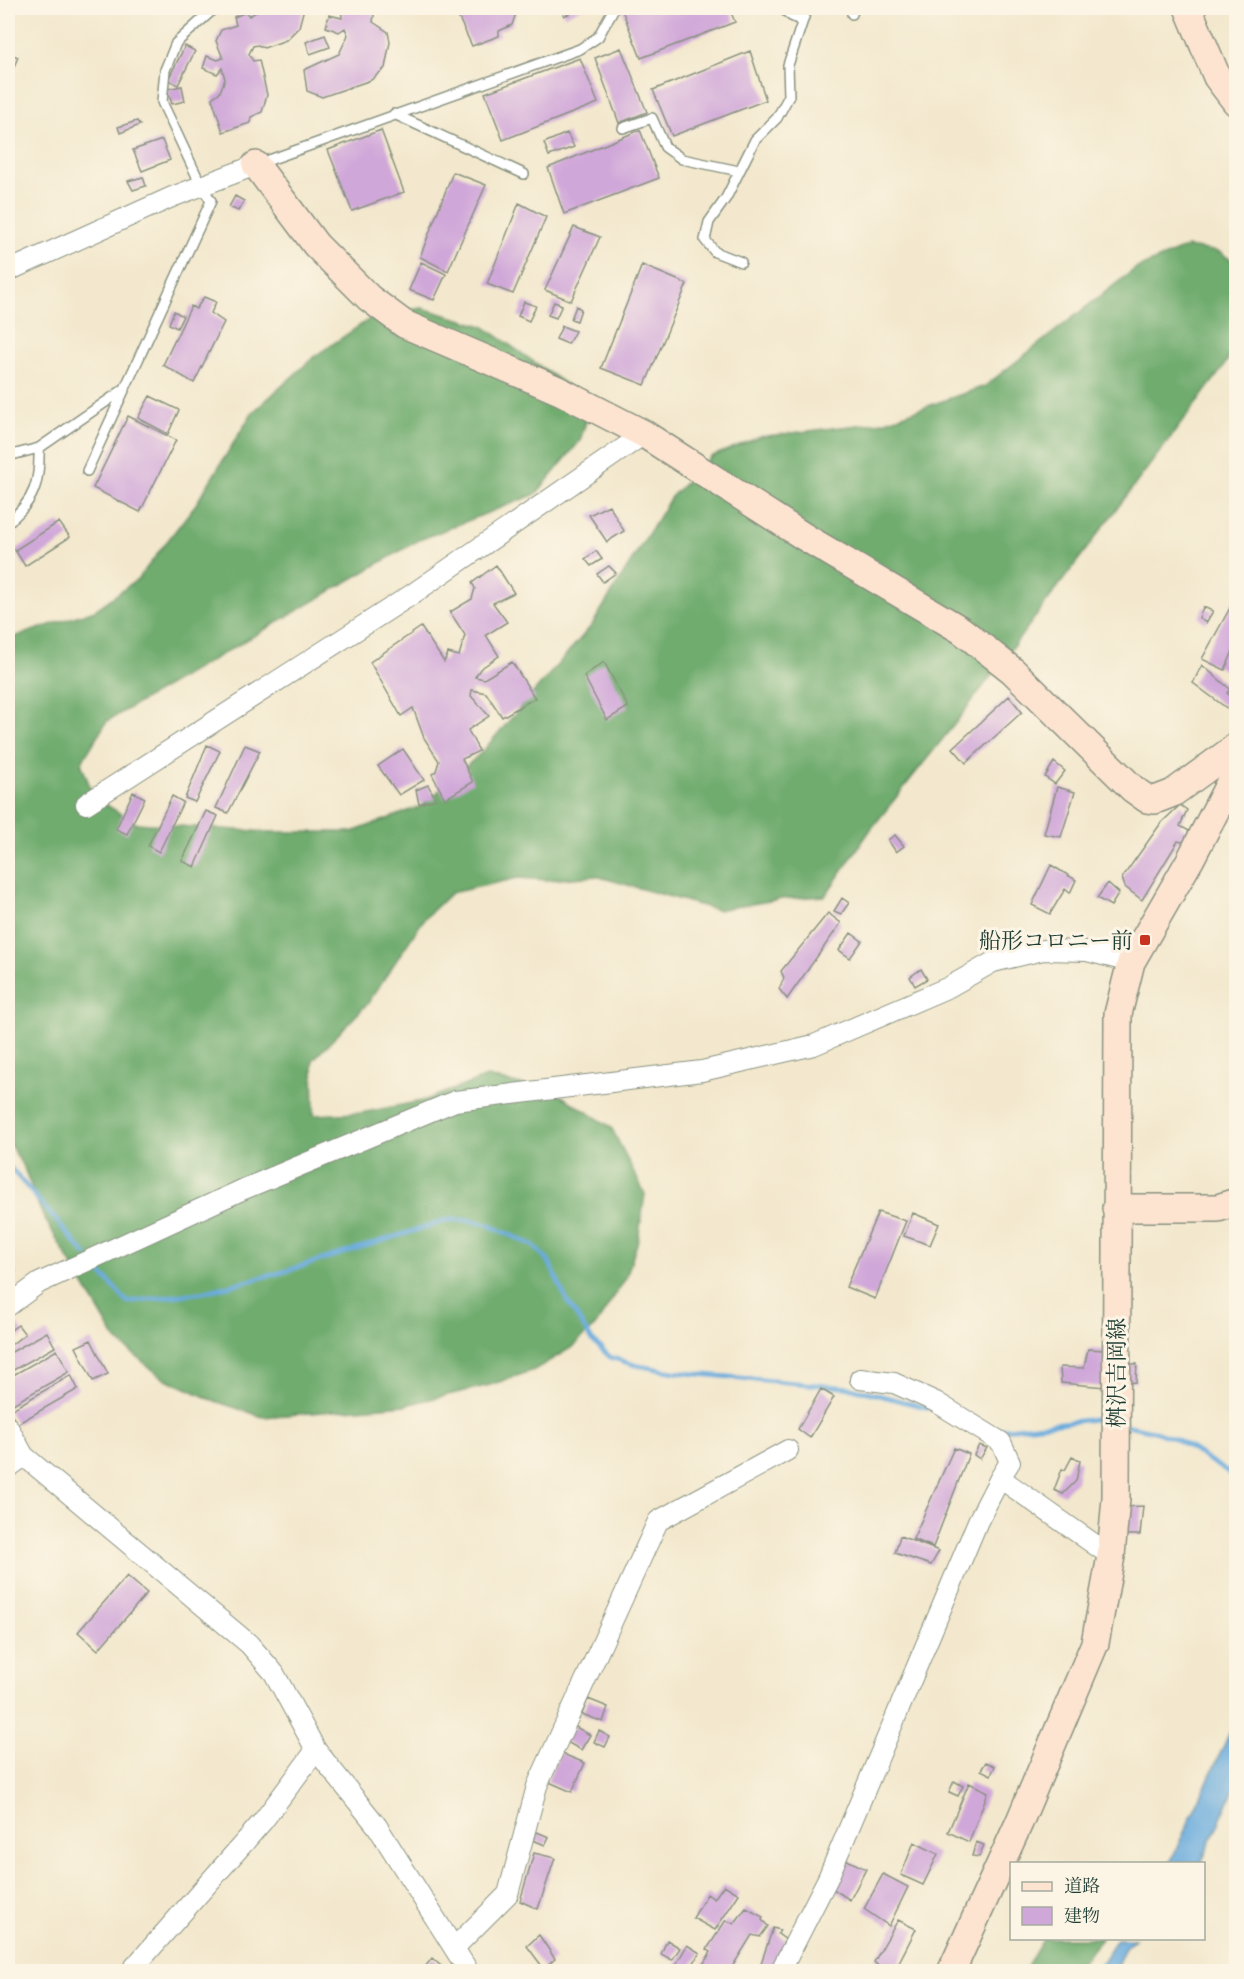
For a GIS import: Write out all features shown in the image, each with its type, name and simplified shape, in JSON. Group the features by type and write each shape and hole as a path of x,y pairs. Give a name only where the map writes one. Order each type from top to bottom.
{"street":[{"path":"1188,8 1217,77 1236,102"},
{"path":"8,271 201,186 256,165 316,245 369,298 404,324 560,391 644,434 803,536 962,630 1013,671 1117,775 1147,799 1155,800 1173,793 1236,747"},
{"path":"86,804 411,595 644,434"},
{"name":"桝沢吉岡線","path":"951,1971 1019,1823 1095,1643 1111,1556 1116,1498 1118,1014 1131,962 1190,860 1236,771"},
{"path":"8,1306 39,1283 80,1264 244,1189 454,1101 702,1071 814,1045 949,987 993,962 1043,950 1087,951 1131,962"},
{"path":"1116,1208 1218,1208 1236,1202"},
{"path":"780,1971 828,1878 978,1521 1010,1462 1000,1442 936,1402 894,1383 860,1379"},
{"path":"8,1427 24,1456 249,1644 274,1673 316,1750 377,1826 469,1971"},
{"path":"454,1948 508,1894 537,1786 658,1521 788,1450"},
{"path":"8,1468 24,1456"},
{"path":"1000,1478 1111,1556"},
{"path":"130,1971 263,1821 316,1750"}],"lane":[{"path":"87,471 211,201 201,186 162,102 165,70 176,43 214,8"},
{"path":"256,165 580,49 598,37 614,8"},
{"path":"782,8 791,16 802,21"},
{"path":"741,262 715,252 705,240 709,222 755,140 777,118 789,96 788,65 807,8"},
{"path":"394,114 524,174"},
{"path":"623,128 652,118 665,147 682,159 739,171"},
{"path":"8,456 39,448 125,389"},
{"path":"8,522 22,510 40,477 39,448"}],"green space":[{"path":"1187,247 1219,252 1236,263 1236,346 1222,369 957,721 871,829 825,896 781,899 717,910 596,876 548,880 518,878 451,893 424,919 368,1003 313,1060 314,1115 361,1113 422,1101 487,1077 557,1093 611,1127 645,1194 638,1240 626,1278 596,1325 571,1348 534,1370 490,1385 405,1405 263,1417 212,1400 162,1377 116,1340 42,1214 24,1168 8,1141 8,639 95,610 138,579 196,504 252,413 315,356 374,316 422,308 483,326 579,394 588,415 580,441 536,494 419,540 107,721 81,763 94,797 135,823 267,832 352,832 422,806 482,752 592,625 671,497 711,457 759,437 883,422 985,386 1135,269"},
{"path":"1043,1940 1100,1940 1074,1971 1024,1971"}],"water":[{"path":"1236,1719 1236,1785 1201,1862 1170,1862"},
{"path":"1116,1940 1134,1940 1125,1948 1115,1971 1096,1971"}],"building":[{"path":"259,8 304,8 299,27 286,40 264,48 258,45 253,46 249,54 253,61 259,60 267,95 262,112 251,117 250,123 223,132 212,98 220,92 225,79 222,68 217,74 203,68 207,56 218,60 223,58 216,41 221,30 236,25 234,17 246,12 249,16"},
{"path":"341,8 375,8 373,22 388,32 390,42 385,68 371,80 322,97 307,91 304,70 339,54 348,35 345,28 339,32 326,27 329,15 342,18"},
{"path":"467,8 514,8 516,13 512,25 499,31 499,36 472,46 457,14"},
{"path":"562,8 583,8 564,16"},
{"path":"628,8 729,8 735,22 641,58 622,10"},
{"path":"325,35 330,47 310,54 306,42"},
{"path":"185,46 195,51 178,85 168,80"},
{"path":"621,48 647,112 619,123 595,58"},
{"path":"750,51 766,100 672,136 653,90"},
{"path":"8,53 18,57 12,72 8,71"},
{"path":"580,58 598,103 503,140 485,93"},
{"path":"182,86 185,101 172,104 167,89"},
{"path":"137,121 140,125 120,133 118,127"},
{"path":"381,130 404,192 352,211 328,150"},
{"path":"640,130 659,178 564,214 548,168"},
{"path":"567,133 574,147 549,156 544,143"},
{"path":"162,140 170,160 142,171 133,150"},
{"path":"453,172 486,185 448,271 420,257"},
{"path":"143,177 146,186 133,190 128,181"},
{"path":"235,196 244,201 238,211 229,207"},
{"path":"519,203 546,217 513,294 487,284"},
{"path":"574,227 600,237 571,301 545,290"},
{"path":"421,262 446,274 434,300 409,290"},
{"path":"642,265 687,284 645,385 601,368"},
{"path":"204,297 216,302 211,313 224,322 194,383 163,365 191,306 196,309"},
{"path":"524,302 536,306 529,321 518,316"},
{"path":"554,302 562,305 556,318 548,315"},
{"path":"576,306 581,309 577,321 571,319"},
{"path":"174,311 183,316 177,328 169,324"},
{"path":"562,326 575,331 568,344 556,339"},
{"path":"150,396 179,410 168,434 138,418"},
{"path":"128,416 176,440 140,512 93,488"},
{"path":"609,505 624,531 607,542 589,515"},
{"path":"59,522 70,537 25,566 15,550"},
{"path":"596,551 602,559 591,566 585,559"},
{"path":"496,565 514,593 493,603 507,622 486,635 499,656 480,669 475,677 484,679 512,662 535,698 502,717 486,693 472,690 471,696 489,716 468,730 479,751 462,759 473,782 445,799 432,774 436,771 439,761 424,738 413,708 401,716 370,662 421,627 444,662 448,653 459,656 465,635 450,612 472,599 475,588 472,583"},
{"path":"609,566 616,573 603,582 597,574"},
{"path":"1236,597 1236,644 1225,670 1202,659"},
{"path":"1203,607 1213,611 1206,623 1199,618"},
{"path":"604,662 628,707 607,720 584,676"},
{"path":"1202,665 1230,689 1227,693 1236,701 1236,715 1193,683"},
{"path":"1009,696 1022,712 966,763 953,748"},
{"path":"207,745 220,751 195,802 185,798"},
{"path":"245,745 260,751 228,813 216,808"},
{"path":"403,749 424,780 399,795 378,766"},
{"path":"1054,762 1065,771 1055,784 1045,777"},
{"path":"428,785 436,799 419,804 416,790"},
{"path":"1057,787 1075,792 1061,837 1044,834"},
{"path":"133,792 145,798 127,834 116,829"},
{"path":"172,796 183,802 159,852 148,846"},
{"path":"1180,805 1187,810 1180,826 1191,832 1187,843 1178,841 1142,900 1125,887 1122,878 1161,823"},
{"path":"206,811 218,816 195,867 182,861"},
{"path":"895,835 904,846 896,852 888,840"},
{"path":"1051,865 1076,880 1070,893 1065,889 1050,914 1032,905"},
{"path":"1108,883 1119,893 1111,906 1097,898"},
{"path":"842,898 849,903 841,914 834,911"},
{"path":"828,913 841,923 787,999 779,989 784,978 781,971"},
{"path":"851,933 862,941 850,958 839,950"},
{"path":"921,969 927,979 915,986 910,977"},
{"path":"878,1212 906,1221 875,1299 846,1287"},
{"path":"913,1213 939,1224 930,1245 904,1236"},
{"path":"8,1255 16,1271 8,1276"},
{"path":"18,1325 25,1334 8,1347 8,1332"},
{"path":"47,1332 55,1347 8,1373 8,1354"},
{"path":"91,1340 108,1374 93,1381 76,1347"},
{"path":"1088,1349 1105,1350 1105,1387 1061,1383 1060,1367 1084,1368"},
{"path":"57,1350 69,1372 8,1407 8,1378"},
{"path":"1124,1364 1137,1364 1136,1382 1124,1383"},
{"path":"71,1375 78,1389 17,1424 9,1411"},
{"path":"821,1389 834,1397 810,1438 798,1429"},
{"path":"979,1445 987,1448 980,1459 974,1455"},
{"path":"954,1448 969,1454 933,1547 913,1539"},
{"path":"1072,1457 1080,1461 1076,1481 1063,1494 1054,1490 1062,1469 1065,1470"},
{"path":"1143,1506 1140,1535 1124,1535 1125,1507"},
{"path":"900,1536 939,1551 931,1565 895,1553"},
{"path":"127,1576 147,1593 98,1650 78,1632"},
{"path":"588,1699 608,1707 603,1722 582,1714"},
{"path":"574,1726 590,1735 581,1750 565,1741"},
{"path":"599,1731 610,1737 605,1747 594,1742"},
{"path":"560,1753 585,1763 572,1792 547,1781"},
{"path":"986,1762 995,1766 991,1775 981,1770"},
{"path":"954,1781 963,1786 958,1796 949,1792"},
{"path":"969,1783 988,1792 969,1842 948,1832"},
{"path":"537,1832 549,1837 545,1845 533,1840"},
{"path":"914,1842 938,1854 923,1885 901,1875"},
{"path":"976,1842 984,1845 979,1857 972,1856"},
{"path":"534,1853 555,1858 538,1909 520,1901"},
{"path":"843,1858 866,1869 850,1900 830,1887"},
{"path":"883,1874 908,1887 889,1926 864,1909"},
{"path":"724,1885 739,1894 715,1930 693,1918 707,1894 714,1899"},
{"path":"746,1908 763,1917 762,1920 768,1926 760,1937 752,1935 729,1972 698,1972 711,1952 707,1949 726,1920 734,1924"},
{"path":"898,1920 916,1929 897,1966 885,1972 874,1962"},
{"path":"773,1928 780,1930 778,1934 786,1940 773,1972 760,1966"},
{"path":"539,1935 555,1959 544,1969 527,1946"},
{"path":"667,1940 680,1948 672,1960 661,1954"},
{"path":"687,1945 700,1953 688,1972 672,1972"},
{"path":"432,1958 441,1966 437,1972 421,1972"}],"waterway":[{"path":"8,1165 86,1255"},
{"path":"93,1264 127,1302 205,1292 283,1272 448,1220 467,1220 486,1224 533,1245 549,1262 566,1299 591,1339 610,1357 635,1365 674,1372 852,1388 928,1408"},
{"path":"996,1430 1096,1419 1106,1421"},
{"path":"1126,1425 1178,1440 1236,1478"}],"place":[{"name":"船形コロニー前","path":"1145,940"}]}
